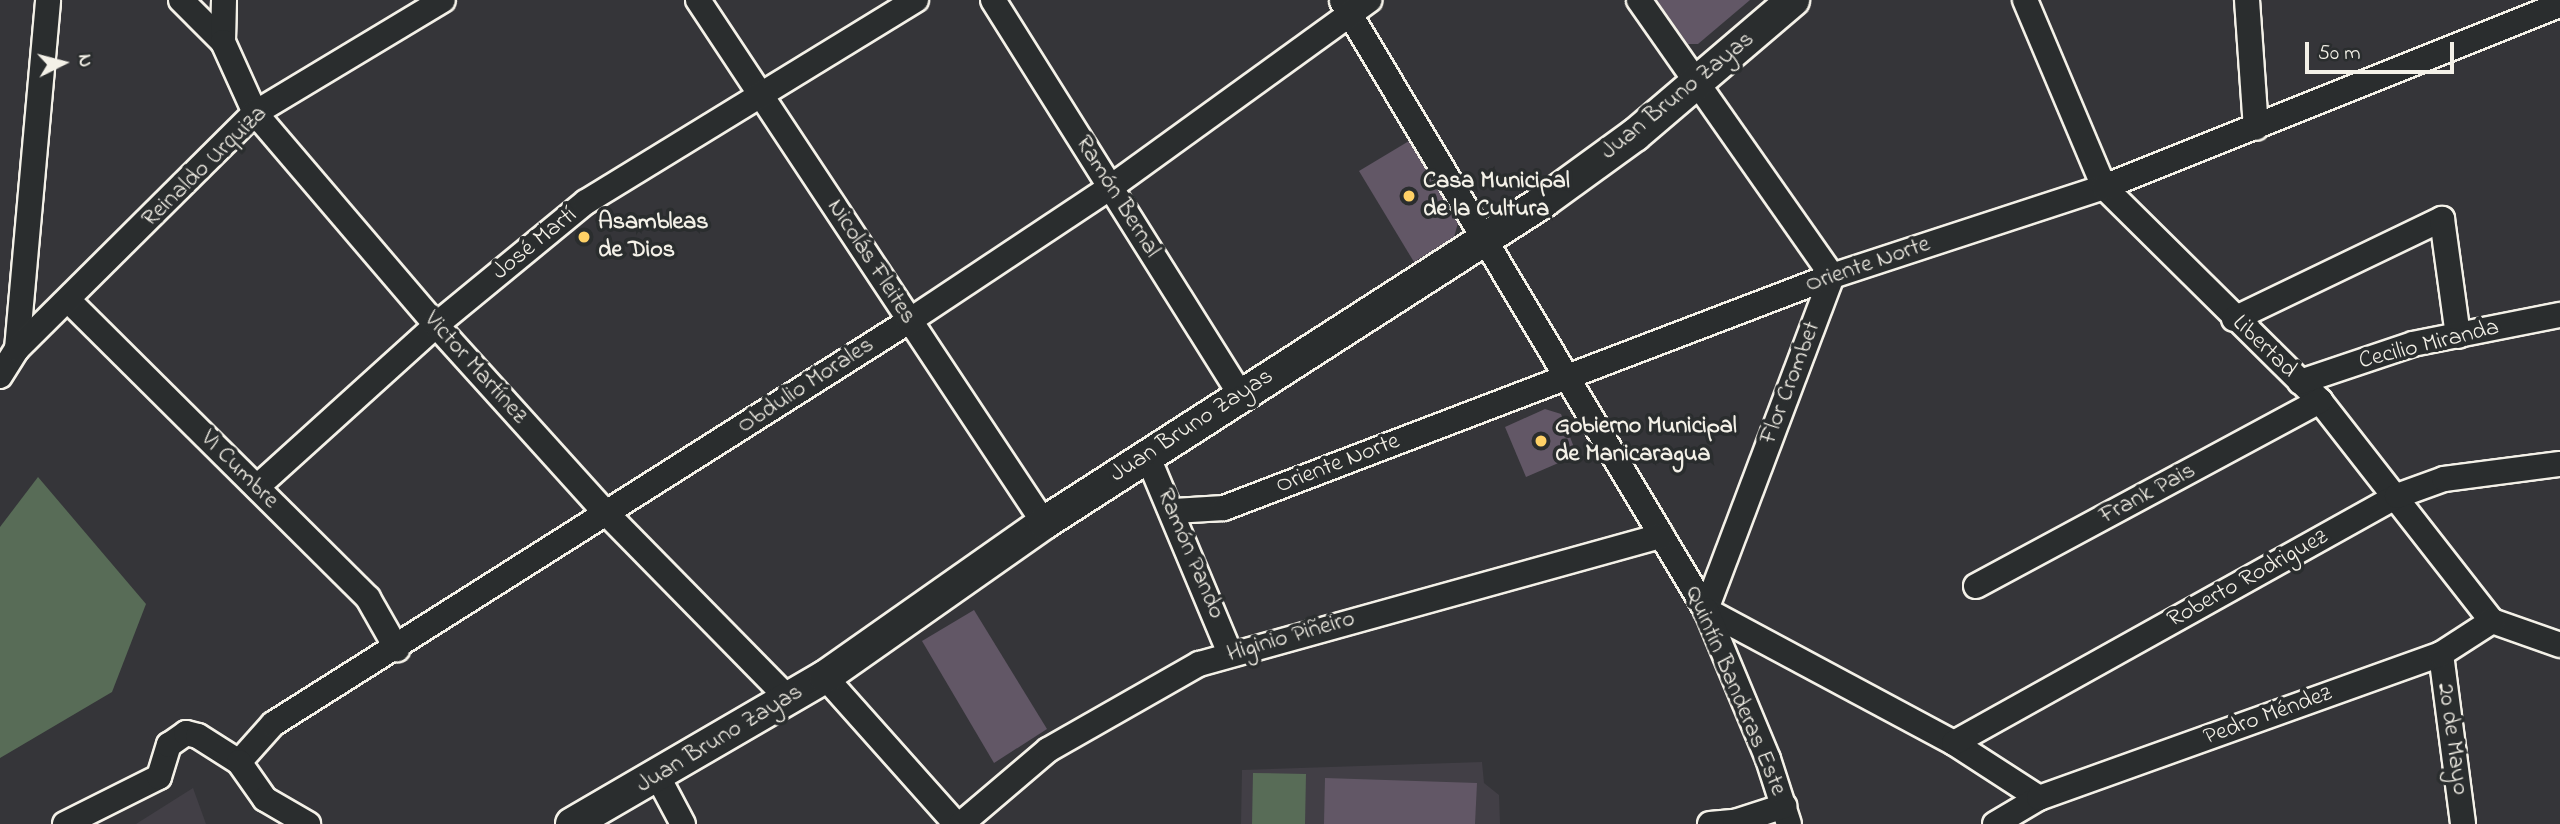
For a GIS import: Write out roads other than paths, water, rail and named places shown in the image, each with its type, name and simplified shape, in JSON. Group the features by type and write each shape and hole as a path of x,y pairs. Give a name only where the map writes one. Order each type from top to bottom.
{"main road":[{"name":"Juan Bruno Zayas","path":"572,824 659,777 825,677 1044,523 1240,393 1483,236 1544,201 1635,135 1793,0"}],"street":[{"path":"17,349 48,0"},
{"path":"181,0 223,42"},
{"name":"Victor Martínez","path":"224,0 223,42 256,113 436,325 607,513 789,699"},
{"name":"Reinaldo Urquiza","path":"0,376 17,349 256,113 443,0"},
{"name":"Nicolás Fleites","path":"698,0 1044,523"},
{"name":"José Martí","path":"257,487 436,325 586,202 916,0"},
{"name":"Ramón Bernal","path":"993,0 1240,393"},
{"path":"1639,0 1832,276"},
{"name":"Libertad","path":"2025,0 2104,187 2320,401 2397,495 2492,621"},
{"path":"2247,0 2256,128"},
{"name":"Obdulio Morales","path":"239,762 273,724 397,649 909,321 1111,187 1354,4"},
{"name":"Quintín Banderas Este","path":"1354,4 1564,376 1706,610 1787,815"},
{"name":"Oriente Norte","path":"1174,510 1224,508 1564,376 1832,276 2104,187 2559,9"},
{"path":"2234,318 2442,219 2458,336"},
{"name":"Flor Crombet","path":"1706,610 1832,276"},
{"name":"VI Cumbre","path":"68,300 368,598 397,649"},
{"name":"Cecilio Miranda","path":"2300,382 2413,344 2560,315"},
{"name":"Frank Pais","path":"1976,586 2320,401"},
{"name":"Ramón Pando","path":"1147,455 1174,510 1230,653"},
{"name":"Roberto Rodriguez","path":"1954,743 2397,495 2444,479 2560,464"},
{"name":"Higinio Piñeiro","path":"958,824 1048,750 1199,664 1230,653 1662,536"},
{"path":"1706,610 1954,743 2039,798"},
{"path":"2492,621 2560,645"},
{"name":"Pedro Méndez","path":"1995,824 2039,798 2441,654 2492,621"},
{"name":"20 de Mayo","path":"2441,654 2463,824"},
{"path":"825,677 958,824"},
{"path":"65,824 159,776 169,745 186,733 198,736 239,762 265,799 308,824"},
{"path":"659,777 683,824"},
{"path":"1710,824 1787,815"}],"place":[{"name":"Casa Municipal de la Cultura","path":"1409,196"},
{"name":"Asambleas de Dios","path":"584,237"},
{"name":"Gobierno Municipal de Manicaragua","path":"1541,441"}]}
